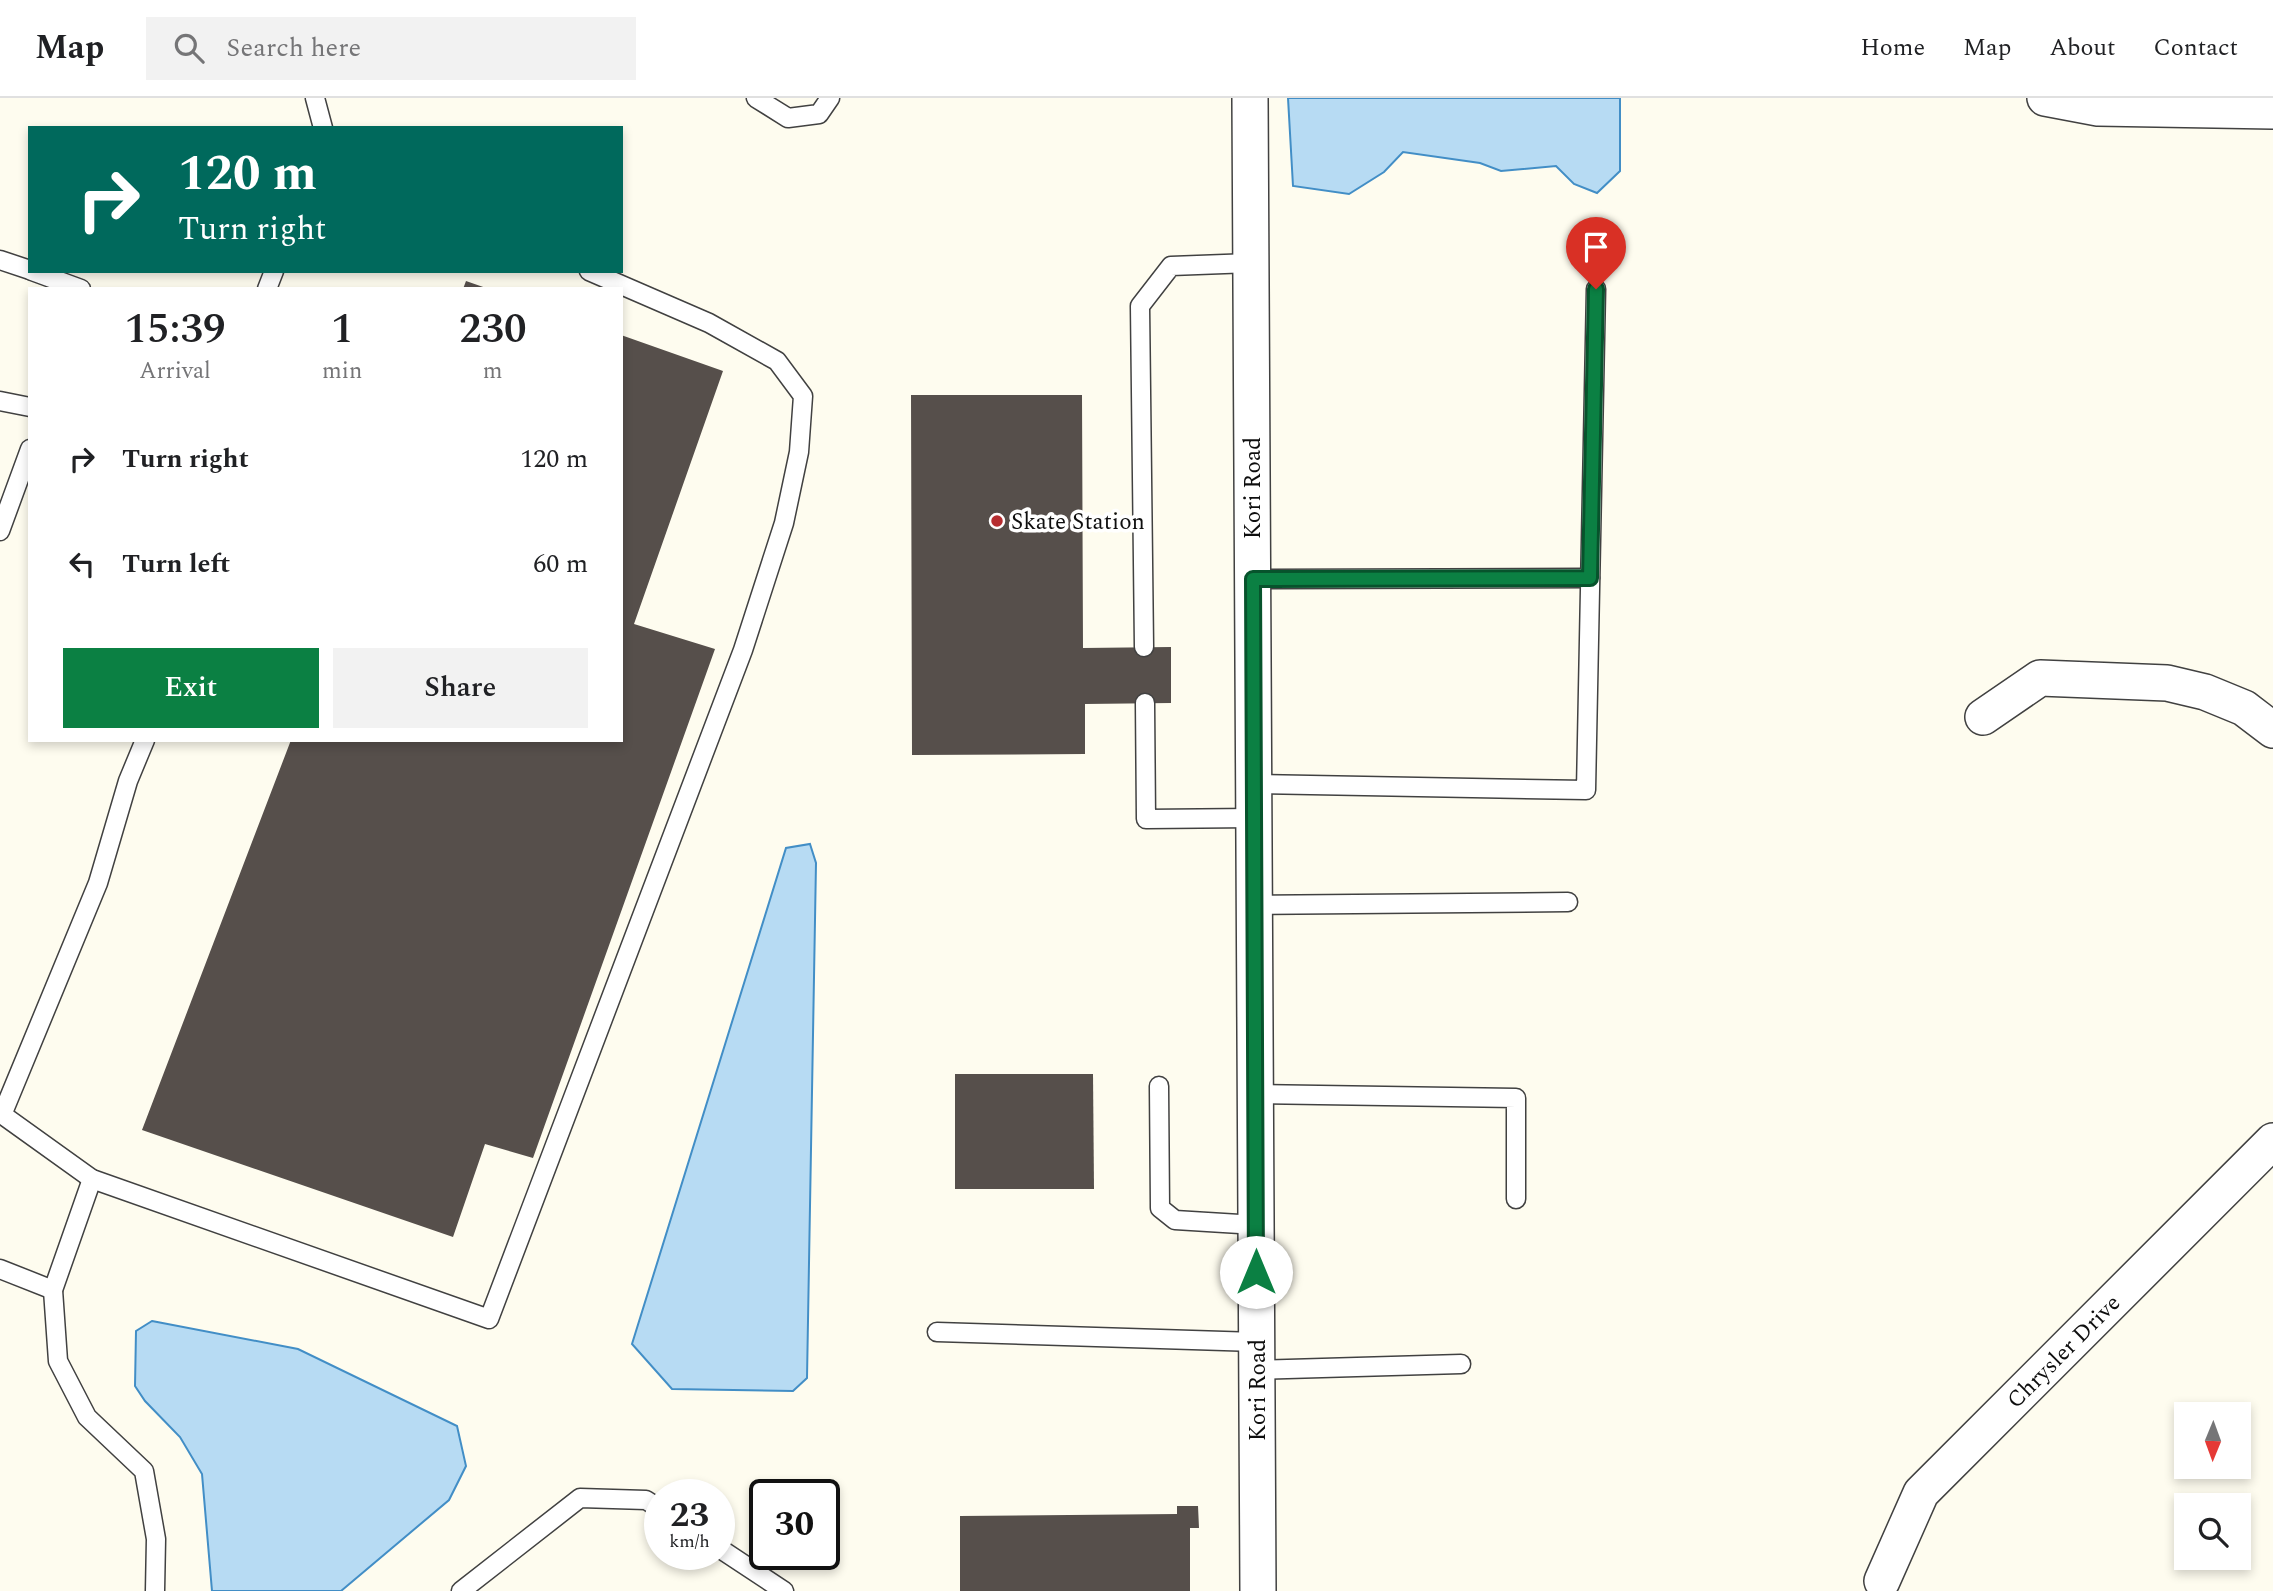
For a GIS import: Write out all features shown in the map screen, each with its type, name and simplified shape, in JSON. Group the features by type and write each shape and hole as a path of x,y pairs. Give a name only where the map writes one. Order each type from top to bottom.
{"street":[{"name":"Kori Road","path":"1250,98 1258,1591"},
{"path":"2045,98 2098,108 2273,111"},
{"path":"1983,717 2040,678 2167,683 2205,692 2245,708 2273,730"},
{"name":"Chrysler Drive","path":"1882,1581 1921,1493 2273,1141"}],"lane":[{"path":"315,98 322,126"},
{"path":"756,98 788,118 819,114 830,98"},
{"path":"0,260 28,270"},
{"path":"1144,648 1140,306 1171,266 1251,264"},
{"path":"37,273 75,287"},
{"path":"144,742 128,781 98,883 1,1114 92,1179 489,1319 743,650 784,523 799,452 803,396 778,361 709,323 594,273"},
{"path":"1144,704 1146,818 1254,801 1586,790 1596,289"},
{"path":"0,401 28,407"},
{"path":"0,531 28,454"},
{"path":"1253,579 1590,578"},
{"path":"1254,905 1568,902"},
{"path":"1159,1086 1160,1208 1175,1220 1256,1225"},
{"path":"1255,1094 1516,1098 1516,1199"},
{"path":"92,1179 52,1290 58,1361 87,1417 144,1471 156,1539 155,1591"},
{"path":"1,1271 52,1290"},
{"path":"937,1332 1256,1356 1461,1364"},
{"path":"461,1591 580,1498 644,1500"},
{"path":"735,1559 784,1591"}],"water":[{"path":"1288,98 1620,98 1620,171 1597,193 1574,184 1556,166 1501,171 1480,163 1403,152 1384,172 1349,194 1293,186"},
{"path":"810,844 816,863 807,1378 793,1391 672,1389 632,1344 786,848"},
{"path":"152,1321 298,1349 457,1426 466,1466 449,1500 341,1591 212,1591 202,1474 180,1437 145,1401 135,1386 136,1331"}],"building":[{"path":"466,281 483,287 464,287"},
{"path":"623,336 723,371 634,624 715,649 533,1158 485,1144 453,1237 142,1130 290,742 623,742"},
{"name":"Skate Station","path":"911,395 1082,395 1083,648 1171,647 1171,703 1085,704 1085,754 912,755"},
{"path":"955,1074 1093,1074 1094,1189 955,1189"},
{"path":"1177,1506 1198,1506 1199,1528 1190,1528 1190,1591 960,1591 960,1516 1177,1514"}],"place":[{"name":"Skate Station","path":"997,521"}],"route":[{"path":"1256,1272 1253,579 1590,578 1596,289"}]}
